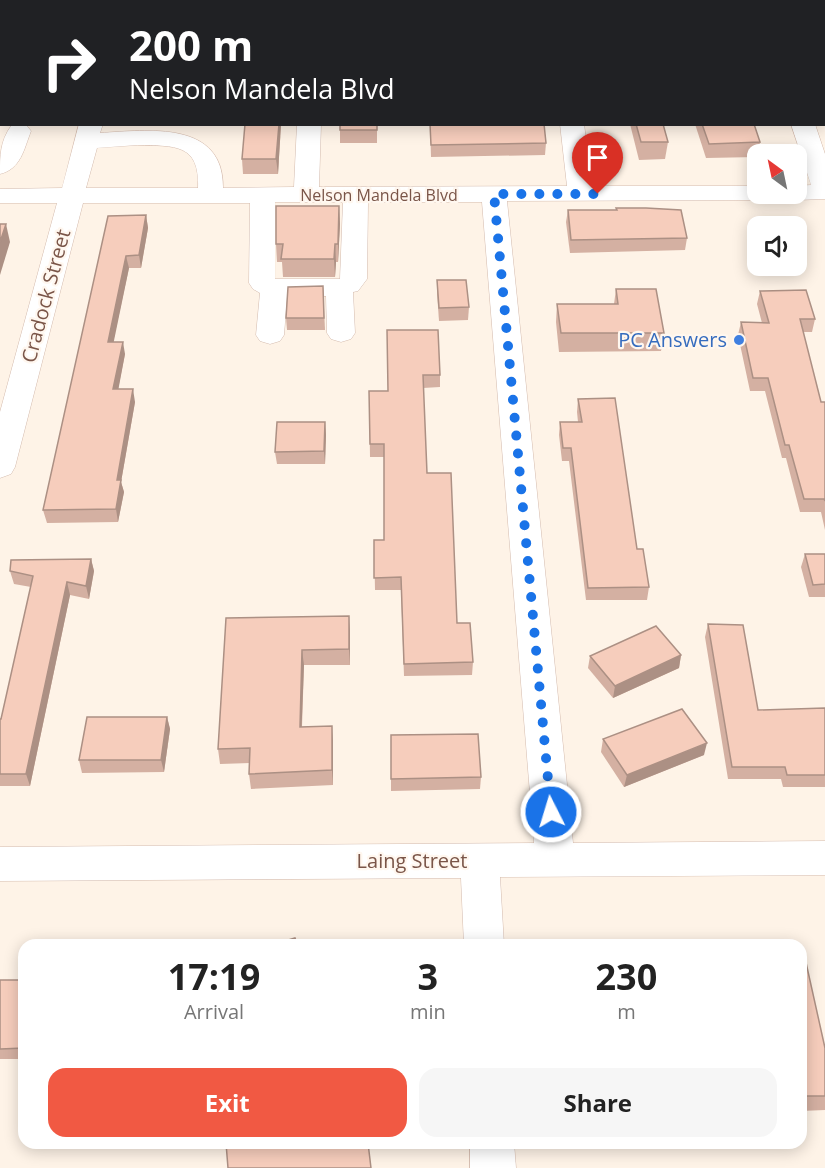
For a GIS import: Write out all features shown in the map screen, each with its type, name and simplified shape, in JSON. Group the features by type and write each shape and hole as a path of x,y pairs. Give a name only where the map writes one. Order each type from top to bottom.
{"street":[{"path":"306,195 309,126"},
{"path":"572,126 580,194"},
{"path":"804,126 825,192 807,193"},
{"path":"0,167 7,162 17,129"},
{"path":"89,133 186,141 197,146 210,167 210,196"},
{"name":"Cradock Street","path":"0,467 89,133"},
{"name":"Nelson Mandela Blvd","path":"0,196 747,193"},
{"path":"494,194 555,859"},
{"path":"263,195 262,283 274,289 349,285 354,279 356,195"},
{"path":"339,287 341,333"},
{"path":"270,335 274,289"},
{"name":"Laing Street","path":"0,864 825,858"},
{"path":"480,861 484,939"},
{"path":"492,1149 493,1168"}],"building":[{"path":"245,126 279,126 276,159 242,159"},
{"path":"340,126 377,126 377,130 340,130"},
{"path":"430,126 544,126 546,143 431,145"},
{"path":"637,126 664,126 668,142 641,142"},
{"path":"703,126 755,126 760,142 709,144"},
{"path":"276,206 339,206 338,244 335,244 334,259 281,259 283,244 276,244"},
{"path":"616,208 681,210 687,238 571,240 568,210 617,210"},
{"path":"146,215 139,255 126,256 108,342 123,342 113,389 133,389 117,480 121,480 116,509 43,510 108,216"},
{"path":"0,224 6,224 0,242"},
{"path":"437,280 466,280 469,307 439,308"},
{"path":"323,286 324,318 286,318 288,287"},
{"path":"616,289 656,289 664,333 561,333 557,304 618,304"},
{"path":"806,290 815,319 800,319 821,402 825,402 825,501 824,499 804,499 789,445 785,445 768,378 753,378 741,322 769,323 760,291"},
{"path":"387,330 438,330 440,375 423,375 427,473 451,473 457,623 470,623 473,662 404,664 401,577 374,578 374,540 384,540 384,444 370,444 369,391 388,391"},
{"path":"615,398 637,549 643,549 649,587 588,588 571,448 563,448 560,422 582,422 578,399"},
{"path":"277,422 325,422 324,451 275,452"},
{"path":"805,554 825,554 825,584 813,585"},
{"path":"91,559 86,586 67,582 26,774 0,774 0,719 33,576 10,571 11,560"},
{"path":"349,616 349,649 302,650 300,727 332,726 332,770 249,774 250,748 218,749 226,618"},
{"path":"708,624 743,625 758,710 825,708 825,775 787,775 785,767 732,767"},
{"path":"656,626 681,655 615,686 590,656"},
{"path":"682,709 707,743 627,775 603,739"},
{"path":"87,717 167,717 161,760 79,760"},
{"path":"478,734 481,777 391,779 391,735"},
{"path":"807,967 825,1048 825,1096 807,1096"},
{"path":"0,980 18,980 18,1048 0,1049"},
{"path":"226,1149 369,1149 371,1168 228,1168"}],"place":[{"name":"PC Answers","path":"739,340"}],"route":[{"path":"551,812 494,194 598,194"}]}
